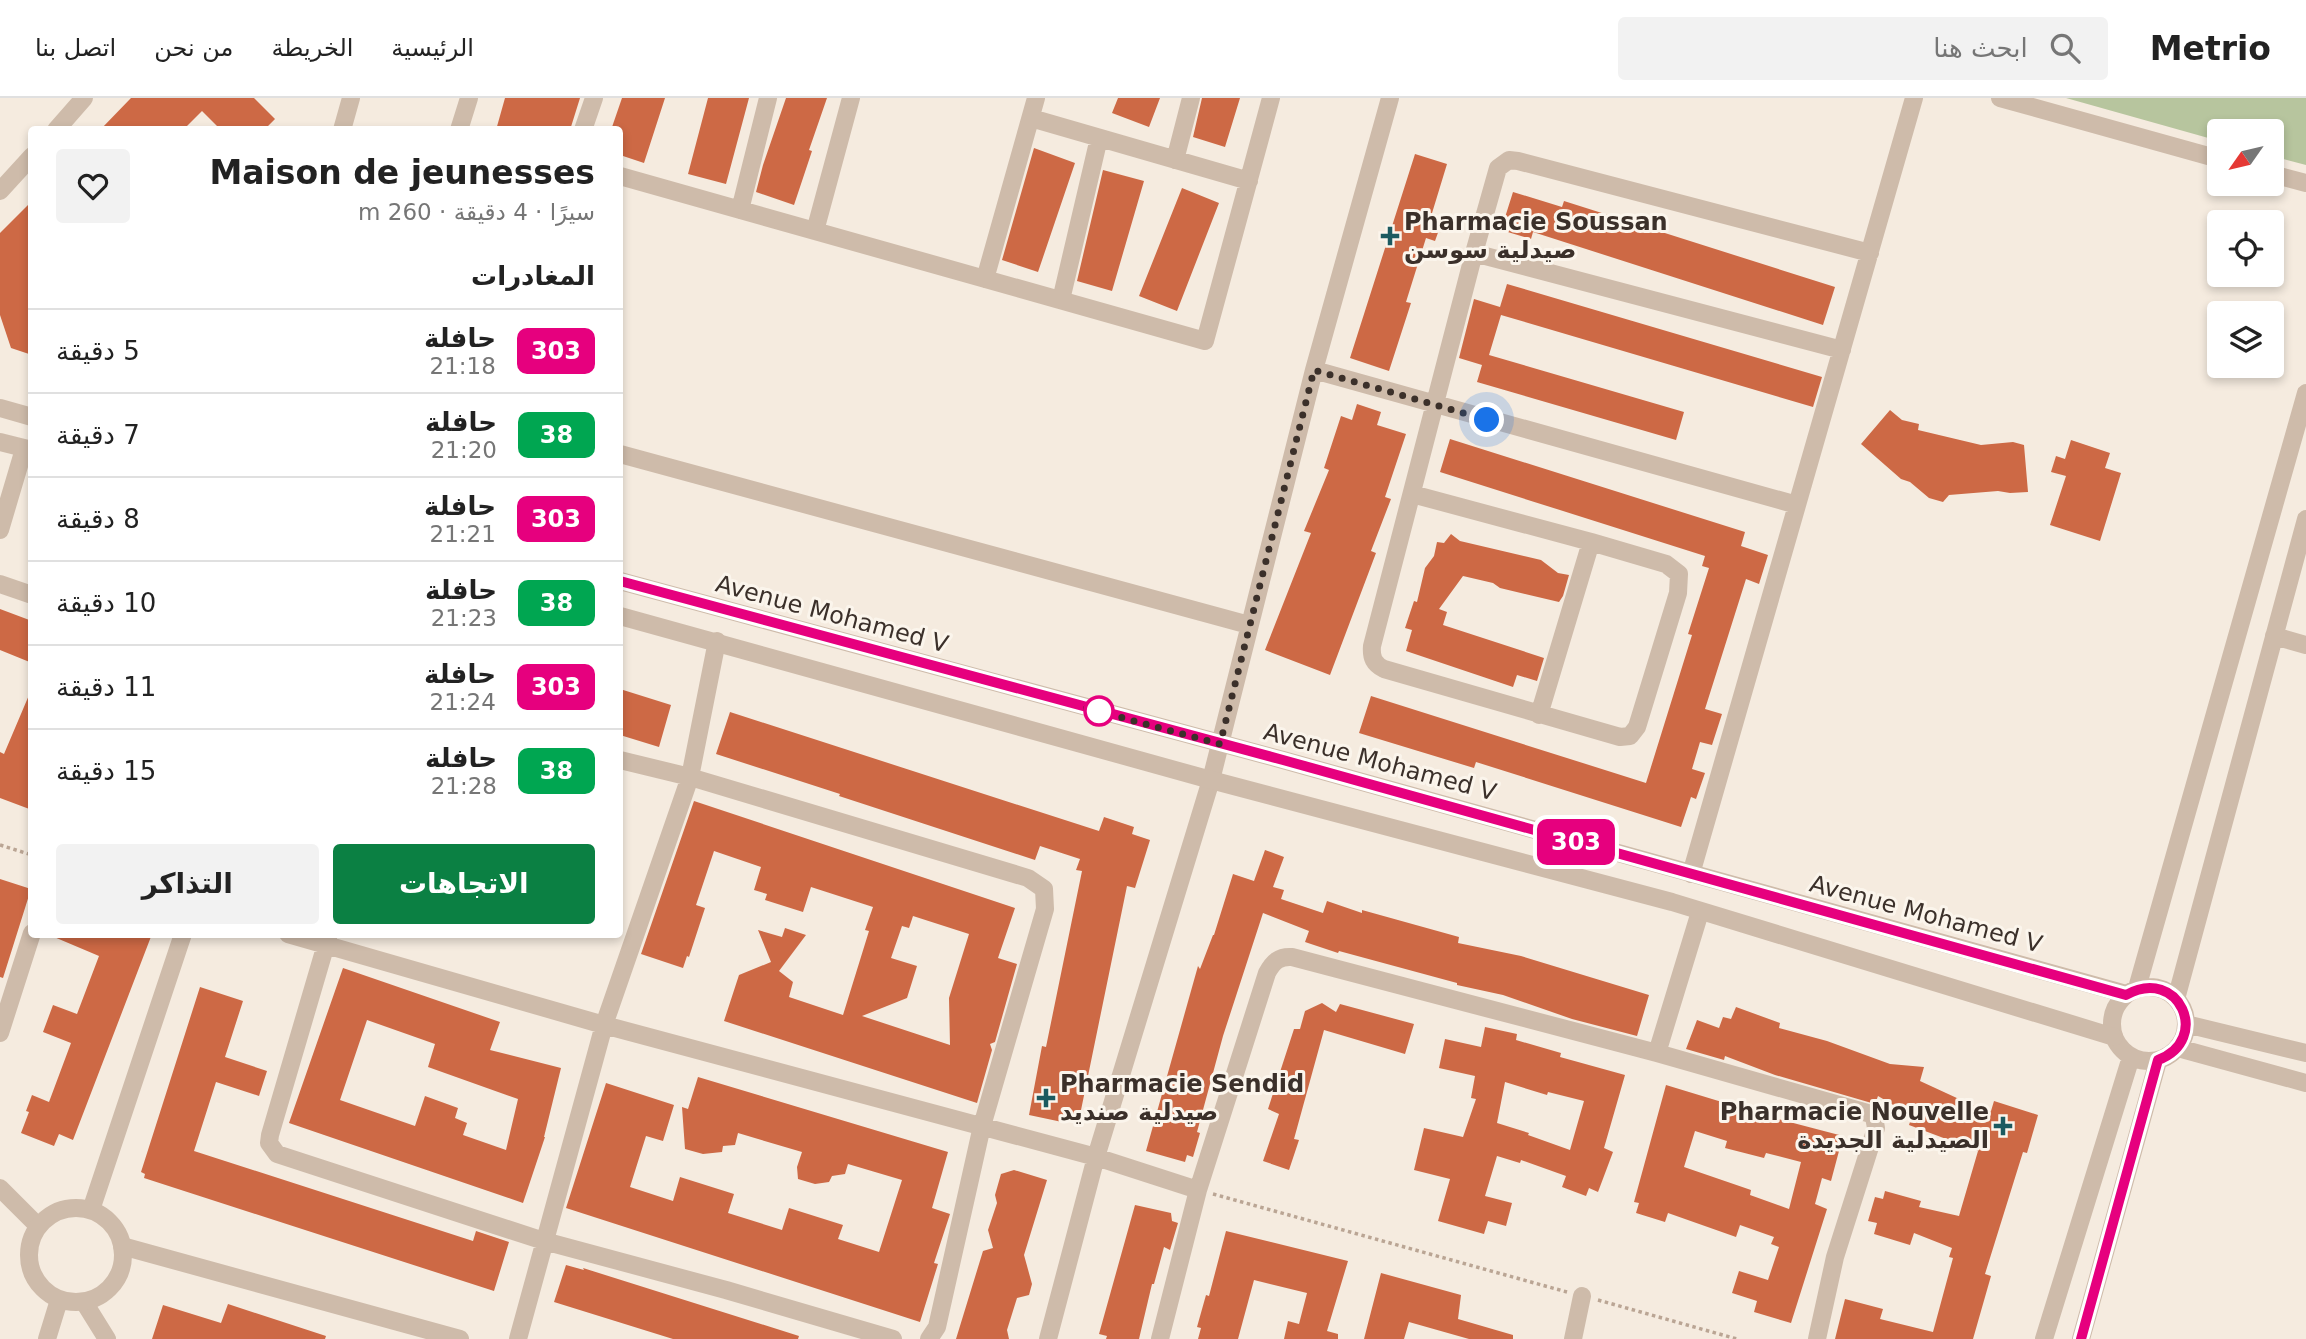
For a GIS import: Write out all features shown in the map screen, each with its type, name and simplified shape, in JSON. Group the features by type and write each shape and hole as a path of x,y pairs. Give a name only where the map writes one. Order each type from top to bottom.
{"street":[{"path":"60,126 84,98"},
{"path":"343,126 351,98"},
{"path":"459,126 469,98"},
{"path":"584,126 594,98"},
{"path":"740,210 768,98"},
{"path":"815,231 851,98"},
{"path":"985,279 1037,98"},
{"path":"1175,160 1191,98"},
{"path":"623,177 1205,341 1271,98"},
{"path":"1048,1339 1096,1157 1211,780 1314,370 1390,98"},
{"path":"1691,874 1914,98"},
{"path":"2000,98 2207,156"},
{"path":"1031,118 1249,181"},
{"path":"1061,300 1100,138"},
{"path":"0,191 28,160"},
{"path":"1412,494 1666,564 1679,574 1678,593 1634,732 1625,738 1384,669 1373,661 1372,646 1474,253 1498,168 1509,160 1870,253"},
{"path":"2284,177 2306,183"},
{"path":"1474,253 1842,350"},
{"path":"1314,370 1797,505"},
{"path":"2131,991 2306,393"},
{"path":"0,408 28,416"},
{"path":"0,442 28,449 0,530"},
{"path":"623,455 1249,625"},
{"path":"2176,999 2306,519"},
{"path":"1539,715 1591,542"},
{"name":"Avenue Mohamed V","path":"623,582 1691,874 2131,991"},
{"path":"0,584 28,594"},
{"path":"623,616 1211,780 1672,902 2114,1037"},
{"path":"2274,636 2306,645"},
{"path":"518,1339 604,1025 690,777 717,641"},
{"path":"623,761 690,777 1028,878 1044,889 1045,909 982,1126 937,1327 929,1339"},
{"path":"1657,1053 1700,912"},
{"path":"0,1033 30,938"},
{"path":"91,1210 182,938"},
{"path":"893,1339 544,1241 285,1158 271,1149 270,1135 327,940 604,1025 1096,1157 1198,1190"},
{"path":"1160,1339 1198,1190 1267,973 1276,960 1284,957 1306,960 1657,1053 1867,1111 1874,1116 1875,1128 1835,1257 1817,1339"},
{"path":"2151,986 2165,990 2176,999 2184,1010 2186,1024 2184,1037 2178,1048 2158,1060 2144,1062 2120,1049 2111,1026 2113,1014 2118,1003 2131,991 2151,986"},
{"path":"2186,1024 2306,1052"},
{"path":"2178,1048 2306,1083"},
{"path":"2044,1339 2131,1057"},
{"path":"2081,1339 2158,1060"},
{"path":"0,1188 38,1226"},
{"path":"77,1207 91,1210 106,1218 117,1231 122,1246 122,1265 115,1282 102,1295 84,1302 59,1300 46,1293 36,1282 28,1254 31,1239 48,1216 62,1209 77,1207"},
{"path":"122,1246 460,1339"},
{"path":"1573,1339 1581,1296"},
{"path":"47,1339 59,1300"},
{"path":"84,1302 107,1339"}],"path":[{"path":"0,845 28,854"},
{"path":"1198,1190 1738,1339"}],"green space":[{"path":"2066,98 2306,98 2306,165 2284,159 2284,119 2207,119 2207,138"}],"building":[{"path":"131,98 254,98 275,119 268,126 217,126 202,111 187,126 104,126"},
{"path":"505,98 580,98 571,126 497,126"},
{"path":"622,98 665,98 644,163 623,156 623,126 612,126"},
{"path":"708,98 749,98 726,184 688,174"},
{"path":"786,98 827,98 794,205 756,192"},
{"path":"1118,98 1160,98 1149,127 1112,113"},
{"path":"1202,98 1240,98 1225,147 1193,137"},
{"path":"1034,148 1075,163 1038,272 1002,260"},
{"path":"1415,154 1447,164 1429,223 1440,227 1435,241 1426,238 1406,302 1411,303 1389,371 1350,358"},
{"path":"1103,170 1144,181 1112,291 1077,281"},
{"path":"1182,188 1219,203 1177,311 1139,296"},
{"path":"1513,192 1562,207 1564,201 1835,287 1823,325 1533,232 1531,239 1501,230"},
{"path":"28,205 28,354 11,348 0,315 0,233"},
{"path":"1507,284 1822,377 1813,407 1501,315 1489,355 1684,412 1676,440 1477,382 1482,365 1459,358 1474,299 1500,307"},
{"path":"1357,404 1381,412 1377,425 1406,434 1385,497 1391,499 1371,551 1376,553 1330,675 1265,650 1311,533 1304,531 1329,470 1324,468 1341,416 1352,420"},
{"path":"1890,410 1902,420 1919,424 1918,430 1981,445 2013,442 2024,445 2028,492 1998,491 1949,495 1943,502 1929,498 1910,482 1901,479 1861,444"},
{"path":"1450,439 1745,532 1741,546 1768,555 1759,584 1746,579 1705,709 1722,714 1712,745 1700,742 1692,769 1705,773 1696,799 1691,797 1681,827 1476,762 1474,768 1359,733 1371,696 1646,783 1692,635 1688,634 1709,568 1702,566 1705,556 1440,472"},
{"path":"2071,440 2110,453 2105,468 2121,473 2100,541 2050,525 2066,476 2051,472 2056,456 2065,459"},
{"path":"1451,534 1460,541 1541,560 1558,573 1569,575 1559,602 1463,576 1439,609 1447,612 1443,625 1544,658 1537,681 1517,675 1513,687 1406,651 1412,630 1405,628 1414,601 1417,602 1425,568 1434,556 1437,542 1444,543"},
{"path":"0,609 28,620 28,661 0,650"},
{"path":"623,690 671,705 659,747 623,736"},
{"path":"28,697 28,808 0,798 0,752 4,754"},
{"path":"730,712 1099,831 1104,817 1134,827 1132,834 1150,840 1135,888 1127,886 1080,1115 1064,1112 1062,1122 1029,1115 1042,1046 1046,1047 1082,871 1076,870 1080,859 1040,846 1035,860 716,754"},
{"path":"694,801 1015,908 998,958 1017,964 995,1042 990,1044 992,1050 977,1103 724,1021 739,975 771,962 758,930 782,937 785,928 806,935 779,971 793,982 789,997 843,1015 869,931 865,930 873,907 811,887 803,912 765,900 767,894 754,890 761,867 714,851 696,905 705,908 683,968 641,954","holes":["913,916 969,934 949,998 950,1045 862,1016 907,998 917,966 891,958 902,926 909,928"]},
{"path":"1265,850 1284,857 1273,887 1284,890 1281,899 1323,913 1327,901 1362,913 1362,910 1459,937 1458,943 1521,956 1649,995 1637,1036 1572,1019 1503,995 1457,985 1339,951 1338,953 1305,942 1309,931 1263,913 1223,1036 1197,1132 1200,1133 1193,1157 1187,1155 1185,1162 1146,1151 1198,966 1200,969 1214,935 1233,874 1254,881"},
{"path":"0,879 28,888 28,899 3,978 0,977"},
{"path":"56,938 150,938 73,1140 59,1134 54,1146 21,1133 32,1095 49,1102 71,1043 43,1032 53,1005 77,1014 99,956"},
{"path":"343,968 500,1022 490,1050 561,1068 545,1137 523,1203 289,1123","holes":["367,1020 435,1044 428,1067 518,1099 506,1150 463,1135 467,1123 455,1118 458,1108 425,1096 415,1126 340,1100"]},
{"path":"200,987 243,1001 225,1057 267,1071 259,1096 216,1082 194,1151 473,1241 476,1231 509,1242 494,1291 144,1178 145,1174 141,1172"},
{"path":"1322,1003 1336,1012 1340,1004 1414,1024 1405,1054 1324,1030 1294,1139 1299,1140 1289,1170 1263,1161 1279,1114 1268,1109 1294,1029 1300,1029 1305,1011"},
{"path":"1736,1007 1780,1023 1779,1028 1827,1041 1890,1064 1924,1067 1920,1081 1972,1105 1991,1111 1994,1101 2038,1115 2027,1153 2023,1152 1985,1274 1991,1276 1973,1339 1835,1339 1845,1299 1883,1309 1880,1319 1933,1332 1953,1258 1949,1257 1952,1248 1914,1233 1910,1245 1874,1234 1877,1223 1868,1221 1875,1197 1883,1199 1885,1191 1921,1201 1919,1207 1959,1216 1978,1151 1909,1125 1912,1116 1878,1096 1875,1104 1775,1075 1725,1056 1724,1060 1686,1049 1697,1020 1719,1028 1723,1017 1731,1019"},
{"path":"1485,1027 1517,1034 1516,1040 1561,1053 1560,1057 1625,1075 1604,1148 1613,1152 1598,1192 1589,1188 1586,1196 1562,1187 1566,1176 1521,1160 1520,1163 1497,1156 1485,1196 1512,1203 1506,1226 1488,1221 1484,1234 1438,1221 1450,1179 1414,1170 1424,1128 1463,1137 1476,1099 1471,1098 1475,1076 1439,1068 1445,1039 1481,1047","holes":["1505,1082 1547,1095 1548,1092 1584,1101 1570,1150 1497,1123"]},
{"path":"698,1077 948,1152 932,1208 950,1214 934,1263 938,1264 920,1322 566,1208 606,1083 674,1105 663,1141 646,1136 630,1187 673,1201 680,1177 734,1194 728,1213 782,1230 789,1208 843,1225 838,1239 879,1252 902,1180 848,1164 845,1174 832,1176 829,1182 815,1184 798,1179 797,1167 802,1152 738,1133 735,1145 723,1146 722,1152 703,1154 685,1149 682,1107 688,1109"},
{"path":"1666,1085 1735,1106 1775,1114 1774,1118 1843,1136 1831,1181 1822,1178 1815,1204 1827,1209 1791,1323 1754,1312 1757,1301 1732,1293 1739,1271 1768,1280 1779,1247 1771,1244 1774,1237 1740,1225 1736,1237 1668,1213 1665,1222 1636,1213 1639,1203 1634,1202","holes":["1695,1131 1727,1141 1725,1148 1764,1158 1766,1153 1801,1162 1789,1209 1750,1195 1751,1190 1684,1167"]},
{"path":"1014,1170 1047,1180 1024,1255 1032,1284 1029,1295 1017,1298 1007,1330 1009,1339 956,1339 983,1251 993,1248 988,1230 997,1203 995,1195 1001,1174"},
{"path":"1135,1205 1171,1213 1172,1221 1178,1223 1170,1250 1164,1247 1139,1339 1106,1339 1107,1336 1099,1334"},
{"path":"1226,1231 1348,1261 1327,1331 1338,1334 1338,1339 1284,1339 1288,1321 1299,1324 1307,1293 1254,1280 1238,1339 1198,1339 1201,1328 1197,1327 1206,1295 1209,1296"},
{"path":"566,1265 799,1336 798,1339 673,1339 554,1302"},
{"path":"1381,1273 1461,1295 1458,1319 1513,1335 1513,1339 1469,1339 1409,1322 1404,1339 1364,1339"},
{"path":"228,1304 326,1336 325,1339 152,1339 163,1305 221,1323"}],"bus line":[{"name":"303","path":"623,582 1283,760 2126,995 2137,988 2151,986 2165,990 2184,1010 2184,1037 2172,1054 2158,1060 2081,1339"}],"place":[{"name":"Pharmacie Soussan صيدلية سوسن","path":"1390,236"},
{"name":"Pharmacie Sendid صيدلية صنديد","path":"1046,1098"},
{"name":"Pharmacie Nouvelle الصيدلية الجديدة","path":"2003,1126"}],"route":[{"path":"1099,711 1086,708 1220,744 1314,370 1487,420"}]}
